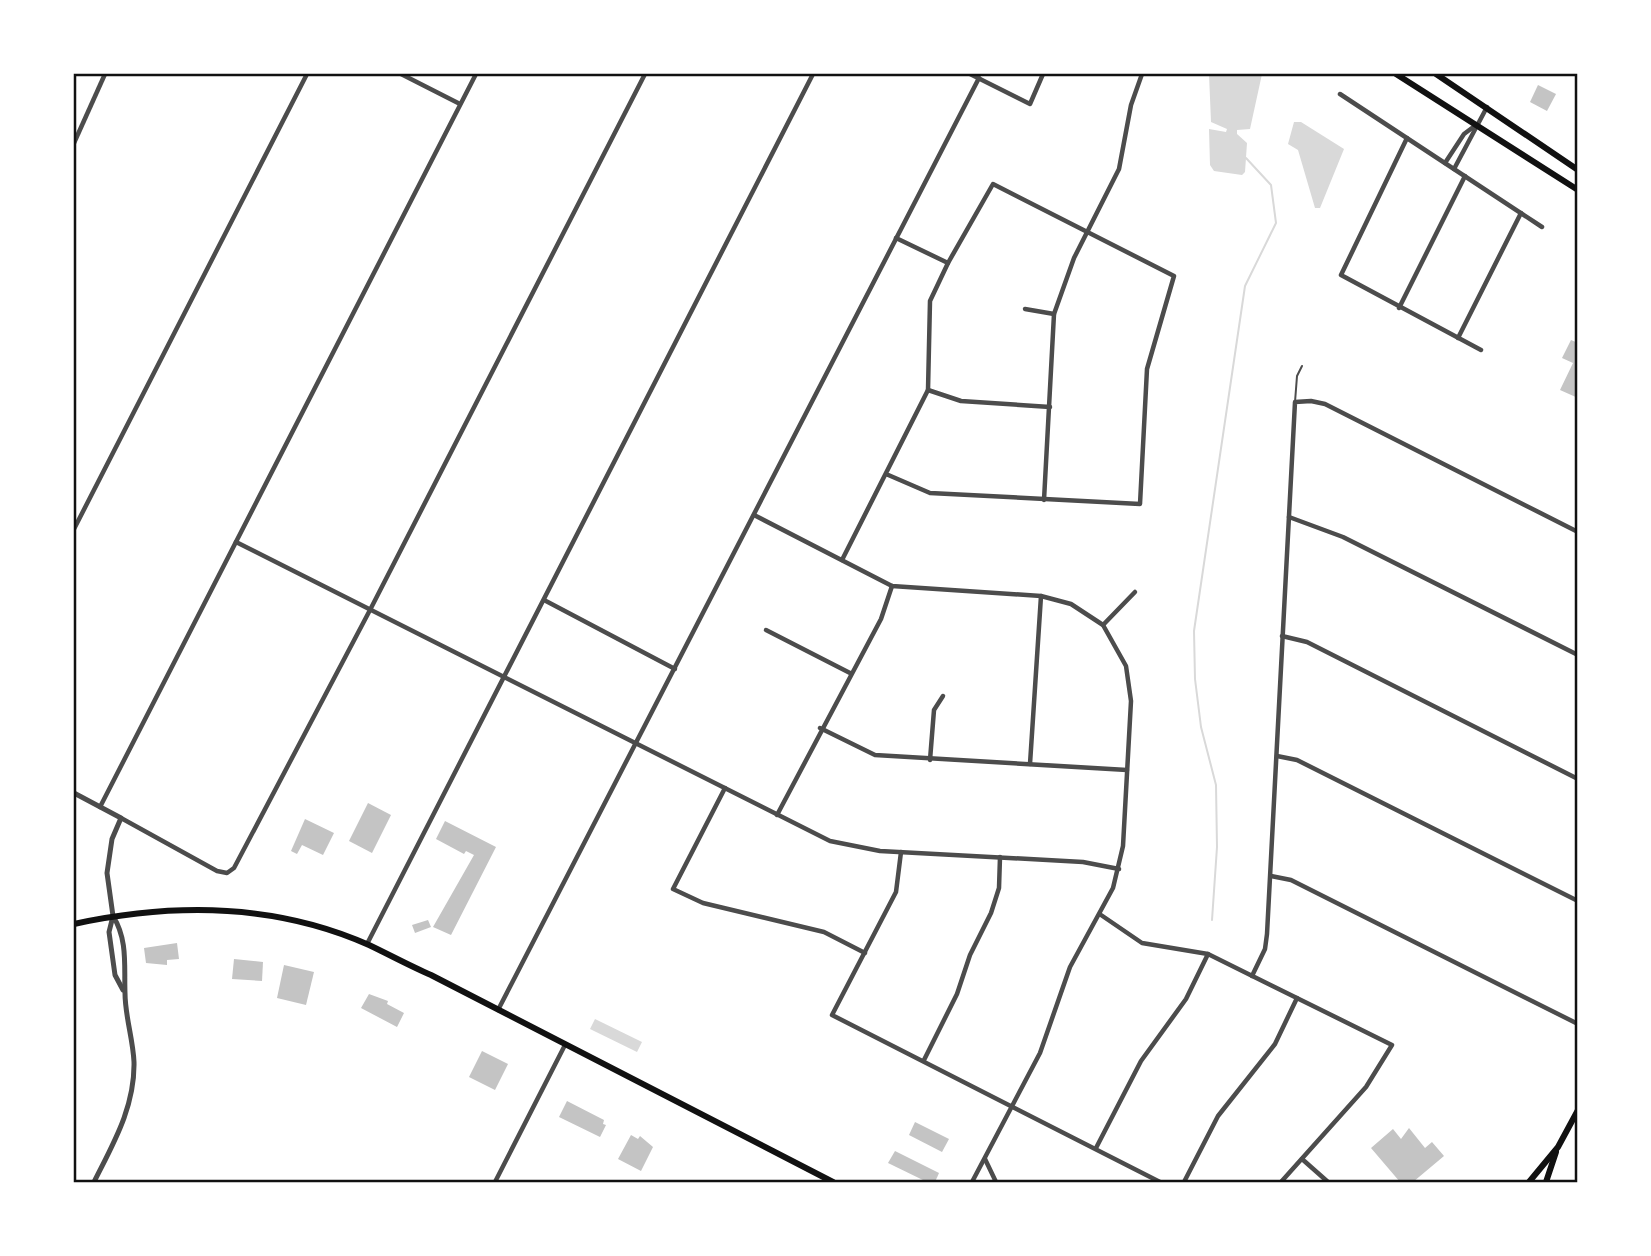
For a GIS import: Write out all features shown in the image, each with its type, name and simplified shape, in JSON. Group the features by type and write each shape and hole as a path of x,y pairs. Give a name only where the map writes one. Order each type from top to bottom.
{"main road":[{"path":"1396,74 1577,190"},
{"path":"1436,74 1577,170"},
{"path":"74,924 113,916 178,909 218,910 288,920 367,944 834,1182"},
{"path":"1546,1182 1558,1147 1577,1110"},
{"path":"1529,1182 1558,1147"}],"street":[{"path":"74,143 105,74"},
{"path":"74,529 307,74"},
{"path":"401,74 460,104"},
{"path":"100,807 476,74"},
{"path":"74,793 217,871 227,873 234,868 370,610 645,74"},
{"path":"367,944 813,74"},
{"path":"970,74 1030,104 1043,74"},
{"path":"1044,500 1054,314 1087,231 1119,169 1131,105 1142,74"},
{"path":"498,1010 979,78"},
{"path":"1340,94 1542,227"},
{"path":"1454,169 1488,107"},
{"path":"1445,163 1464,134 1477,124"},
{"path":"1407,138 1340,270 1343,279 1481,350"},
{"path":"1399,308 1465,176"},
{"path":"842,560 928,390 930,301 948,263 993,184 1174,276 1147,369 1140,504 930,493 886,474"},
{"path":"1458,338 1521,213"},
{"path":"896,238 948,263"},
{"path":"1025,309 1054,314"},
{"path":"928,390 961,401 1049,407"},
{"path":"1252,976 1265,948 1271,876 1296,402 1325,404 1577,532"},
{"path":"754,515 892,586 1041,596 1071,604 1103,625 1117,646 1129,679 1127,770 1119,869 1101,915 1070,967 1049,1034 972,1182"},
{"path":"1289,517 1343,537 1577,655"},
{"path":"236,542 502,678 840,844 865,850 1083,862 1119,869"},
{"path":"777,815 849,673 881,619 892,586"},
{"path":"1103,625 1135,592"},
{"path":"1030,764 1041,596"},
{"path":"544,600 675,669"},
{"path":"766,630 849,673"},
{"path":"1282,636 1307,642 1577,779"},
{"path":"930,760 934,710 943,696"},
{"path":"820,728 870,754 930,760 1127,770"},
{"path":"1277,756 1297,760 1577,901"},
{"path":"725,788 673,889 703,903 824,932 866,953"},
{"path":"121,818 107,859 113,916 109,932 115,975 125,993"},
{"path":"901,852 896,892 832,1015 1160,1182"},
{"path":"923,1060 957,994 970,955 991,912 999,888 1000,858"},
{"path":"1271,876 1291,880 1577,1024"},
{"path":"1101,915 1142,943 1208,954 1392,1045 1366,1087 1281,1182"},
{"path":"94,1182 124,1119 132,1083 132,1043 125,993 126,974 121,931 113,916"},
{"path":"1096,1149 1140,1061 1186,999 1208,954"},
{"path":"1184,1182 1218,1116 1275,1044 1297,998"},
{"path":"495,1182 565,1045"},
{"path":"1302,1158 1328,1182"},
{"path":"985,1159 996,1182"}],"lane":[{"path":"1296,402 1297,376 1302,366"}],"shaded area":[{"path":"1209,74 1262,74 1250,129 1237,130 1237,134 1247,143 1245,172 1242,175 1214,171 1210,165 1209,129 1226,132 1227,129 1211,122"},
{"path":"1294,122 1301,122 1344,149 1320,208 1315,208 1298,150 1288,144"},
{"path":"595,1019 642,1042 637,1052 590,1029"}],"building":[{"path":"1538,85 1556,94 1547,111 1530,102"},
{"path":"1571,340 1578,343 1578,398 1560,390 1573,363 1562,358"},
{"path":"368,803 391,815 372,853 349,841"},
{"path":"305,819 334,833 323,855 302,845 297,854 291,851"},
{"path":"445,821 496,847 451,935 433,927 474,855 466,851 464,854 436,839"},
{"path":"428,920 431,927 415,933 412,925"},
{"path":"177,943 179,959 167,960 167,965 146,963 144,948"},
{"path":"234,959 263,962 262,981 232,979"},
{"path":"284,965 314,972 306,1005 277,998"},
{"path":"369,994 388,1001 387,1004 404,1013 397,1027 361,1008"},
{"path":"482,1051 508,1064 495,1090 469,1077"},
{"path":"567,1101 604,1120 603,1124 606,1125 600,1137 559,1117"},
{"path":"915,1122 949,1139 942,1152 909,1135"},
{"path":"1409,1128 1425,1148 1432,1142 1444,1156 1413,1182 1400,1182 1371,1148 1393,1129 1401,1139"},
{"path":"631,1135 638,1139 640,1136 653,1147 641,1171 618,1159"},
{"path":"895,1151 939,1173 935,1182 927,1182 888,1163"}],"waterway":[{"path":"1212,920 1217,847 1216,785 1201,727 1195,679 1194,631 1245,286 1276,223 1271,185 1246,158"}]}
